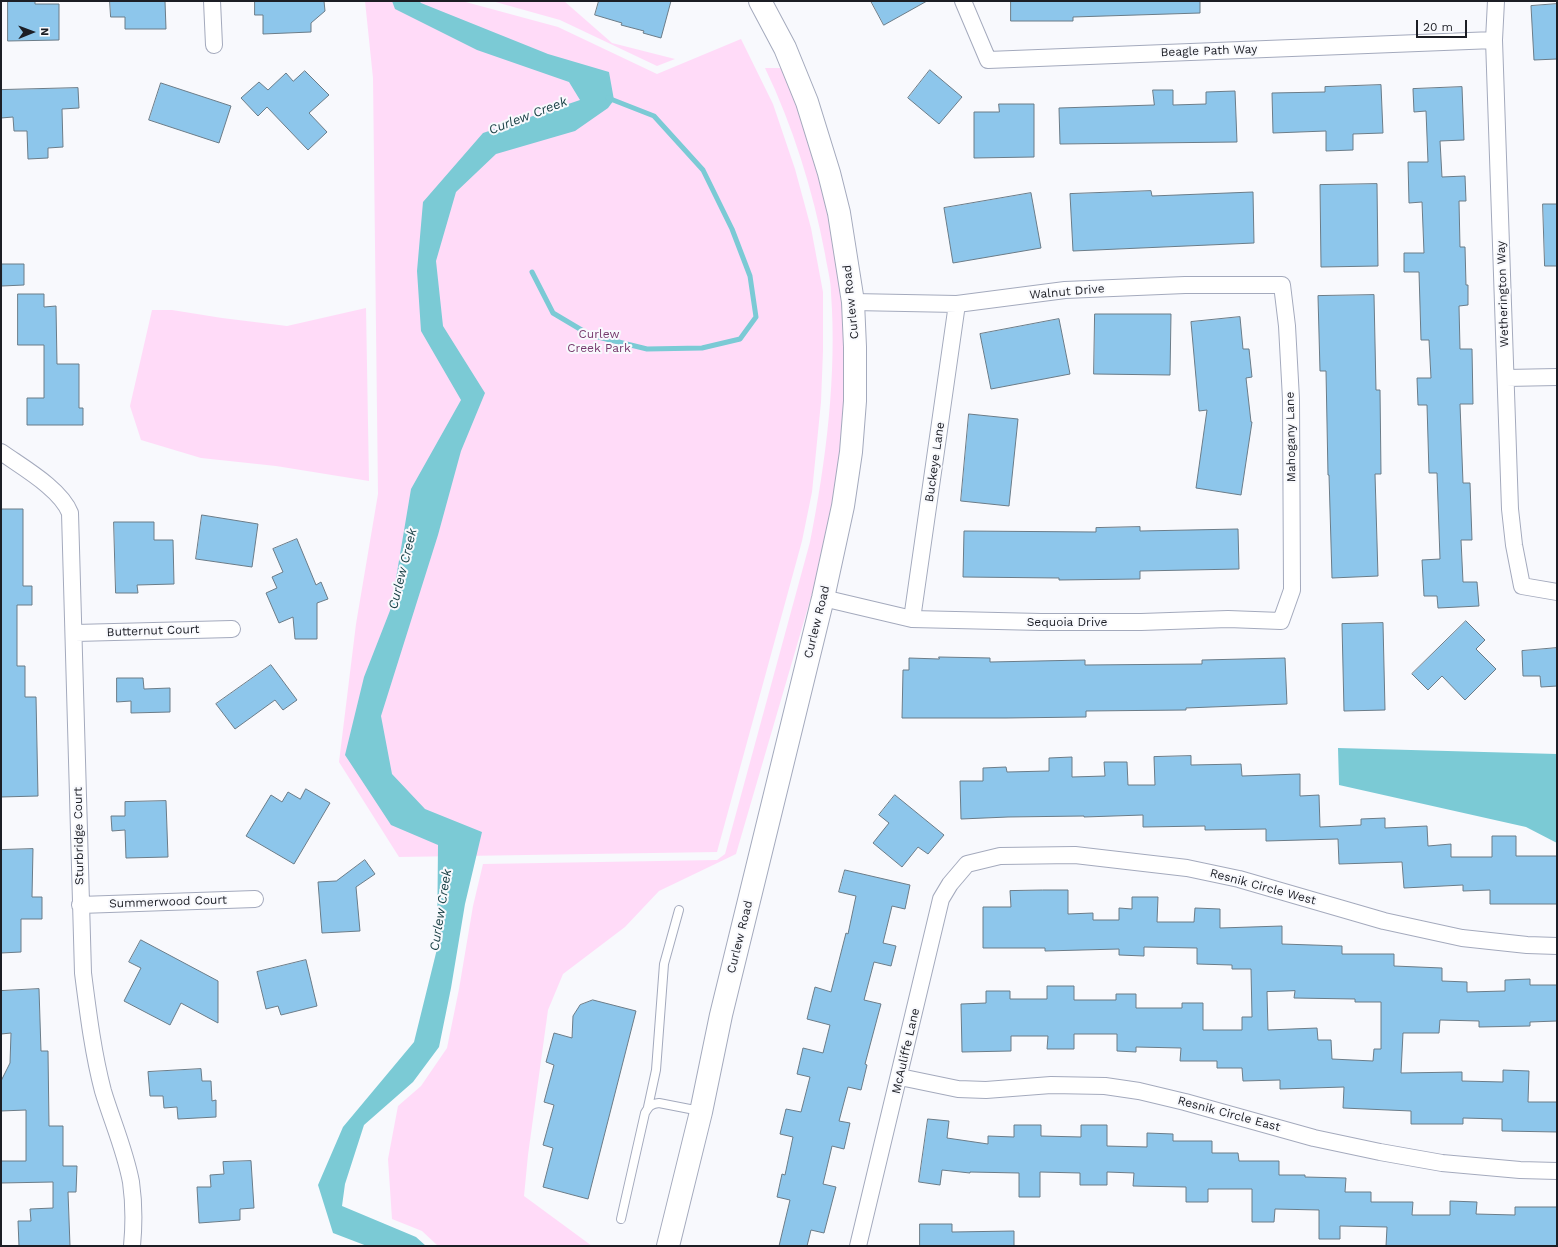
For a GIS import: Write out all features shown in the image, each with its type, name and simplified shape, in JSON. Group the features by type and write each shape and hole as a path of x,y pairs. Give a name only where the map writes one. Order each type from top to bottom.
{"main road":[{"name":"Curlew Road","path":"668,1246 701,1112 722,1008 823,598 843,506 851,452 855,402 853,302 839,213 829,173 807,102 785,48 760,1"}],"street":[{"path":"212,1 214,45"},
{"name":"Beagle Path Way","path":"963,1 988,60 1494,40"},
{"name":"Wetherington Way","path":"1496,1 1494,40 1510,509 1514,545 1522,586 1557,592"},
{"name":"Walnut Drive","path":"853,302 958,304 1065,290 1185,285 1282,285"},
{"name":"Mahogany Lane","path":"1282,285 1287,326 1291,399 1292,590"},
{"name":"Buckeye Lane","path":"912,619 958,304"},
{"path":"1506,378 1557,377"},
{"name":"Sturbridge Court","path":"1,452 51,488 67,505 70,513 83,973 92,1039 103,1090 124,1154 131,1182 134,1220 132,1246"},
{"name":"Sequoia Drive","path":"823,598 912,619 1041,622 1141,622 1228,619 1280,621 1292,590"},
{"name":"Butternut Court","path":"74,633 232,629"},
{"name":"Resnik Circle West","path":"967,864 1000,856 1075,855 1187,868 1239,879 1384,921 1462,938 1527,946 1557,946"},
{"name":"McAuliffe Lane","path":"858,1246 900,1076 941,899 950,884 967,864"},
{"name":"Summerwood Court","path":"80,905 255,899"},
{"name":"Resnik Circle East","path":"900,1076 958,1088 986,1090 1051,1085 1104,1086 1139,1091 1185,1102 1314,1138 1380,1152 1442,1163 1557,1172"}],"lane":[{"path":"622,1220 645,1113 648,1107 656,1070 664,964 679,910"},
{"path":"648,1107 652,1104 659,1103 701,1112"}],"green space":[{"name":"Curlew Creek Park","path":"365,1 462,1 558,27 657,74 741,39 773,104 795,169 811,228 823,292 821,402 812,492 802,541 717,852 399,857 339,762 356,624 378,494 373,78"},
{"path":"492,1 564,1 612,43 675,59 657,66 560,20"},
{"path":"765,68 782,68 797,105 820,175 835,238 843,303 845,401 841,451 832,514 818,573 736,854 659,891 625,927 563,974 548,1010 528,1155 524,1196 592,1246 438,1246 422,1231 392,1219 388,1159 398,1106 421,1086 447,1048 473,906 483,864 717,860 725,854 810,542 821,481 829,418 831,387 831,288 820,230 801,159 775,90"},
{"path":"366,307 369,481 276,466 201,458 141,440 130,406 152,310 172,310 287,326"}],"water":[{"name":"Curlew Creek","path":"392,1 419,1 548,54 609,72 614,100 608,108 575,131 496,154 456,192 436,261 443,326 485,393 461,451 438,535 381,716 392,774 425,809 482,832 465,904 451,988 439,1047 413,1082 364,1125 345,1184 342,1206 416,1237 426,1246 367,1246 333,1233 318,1185 343,1127 414,1042 437,949 438,845 391,825 345,755 364,677 391,608 411,489 461,400 421,331 417,271 423,202 483,133 580,100 569,82 477,50 395,9"},
{"path":"1338,748 1557,754 1557,843 1526,827 1339,785"}],"building":[{"path":"8,1 35,1 35,4 59,4 59,40 8,41"},
{"path":"110,1 165,1 166,29 125,29 125,17 111,17"},
{"path":"255,1 324,1 325,11 311,23 311,32 263,34 263,15 255,15"},
{"path":"599,1 671,1 661,38 643,33 644,31 621,25 622,23 595,15"},
{"path":"871,1 927,1 884,25"},
{"path":"1011,1 1200,1 1200,13 1073,17 1073,21 1011,21"},
{"path":"1557,4 1557,59 1534,60 1531,6"},
{"path":"930,70 962,97 939,124 908,98"},
{"path":"305,71 329,95 309,113 327,132 308,150 267,107 258,116 241,98 259,82 268,90 286,73 293,81"},
{"path":"161,83 231,106 219,143 149,120"},
{"path":"1381,85 1383,133 1353,134 1353,150 1326,151 1326,131 1273,133 1272,93 1325,92 1325,87"},
{"path":"1462,87 1464,140 1440,141 1442,177 1465,176 1466,201 1459,201 1460,247 1465,247 1468,305 1459,306 1460,349 1472,349 1473,404 1460,404 1463,483 1470,483 1472,540 1461,540 1463,582 1477,582 1479,606 1438,608 1437,596 1424,596 1422,560 1440,559 1437,473 1429,473 1427,405 1418,405 1417,378 1431,378 1429,340 1421,340 1419,272 1404,272 1404,253 1424,253 1422,202 1409,203 1408,162 1428,162 1426,111 1414,112 1413,89"},
{"path":"78,88 79,108 62,109 63,147 48,148 48,158 28,159 27,131 14,131 13,117 1,118 1,90"},
{"path":"1153,90 1173,90 1173,105 1206,104 1206,92 1235,91 1237,142 1060,144 1059,108 1154,105"},
{"path":"999,104 1034,104 1034,157 974,158 974,112 999,112"},
{"path":"1377,184 1378,266 1321,267 1320,185"},
{"path":"1151,191 1152,196 1253,192 1254,243 1073,251 1070,194"},
{"path":"1031,193 1041,248 953,263 944,208"},
{"path":"1543,204 1557,204 1557,266 1545,266"},
{"path":"2,264 24,264 24,285 2,286"},
{"path":"18,294 44,294 44,307 56,306 57,364 79,364 79,408 83,408 83,425 27,425 27,398 44,398 44,345 18,345"},
{"path":"1374,295 1376,390 1380,390 1381,474 1375,474 1378,576 1332,578 1326,371 1320,371 1318,296"},
{"path":"1095,314 1171,314 1170,375 1094,374"},
{"path":"1240,317 1243,349 1249,349 1252,377 1246,378 1252,422 1241,495 1196,488 1207,410 1199,411 1191,322"},
{"path":"1059,319 1070,374 991,389 980,334"},
{"path":"969,414 1018,419 1009,506 961,501"},
{"path":"1,509 23,509 23,586 32,586 32,605 17,605 17,666 25,666 25,697 36,697 38,796 1,797"},
{"path":"202,515 258,524 252,567 196,559"},
{"path":"114,522 154,522 154,540 173,540 174,584 137,585 138,593 116,593"},
{"path":"1140,527 1140,531 1238,529 1239,569 1140,571 1140,579 1059,580 1059,578 963,577 964,531 1096,532 1096,528"},
{"path":"297,539 316,585 321,582 328,599 317,603 317,639 295,639 293,617 279,623 266,593 277,588 272,577 283,572 273,549"},
{"path":"1466,621 1485,640 1476,649 1496,669 1465,700 1442,676 1428,690 1412,674"},
{"path":"1383,623 1385,710 1344,711 1342,624"},
{"path":"1557,648 1557,686 1541,687 1540,676 1523,676 1522,651"},
{"path":"939,657 990,658 990,662 1085,660 1085,665 1202,664 1202,660 1285,658 1287,704 1186,708 1186,710 1086,711 1086,717 902,718 903,670 909,670 909,658 939,659"},
{"path":"271,665 297,700 283,710 275,700 235,729 216,704"},
{"path":"117,678 143,678 144,689 170,688 170,712 131,713 131,701 117,702"},
{"path":"1191,756 1191,765 1241,764 1242,776 1300,774 1300,796 1319,795 1320,827 1361,825 1361,819 1385,818 1385,828 1427,826 1428,846 1451,844 1451,857 1492,857 1492,836 1516,836 1516,856 1557,856 1557,904 1490,904 1490,890 1463,891 1463,885 1404,888 1402,862 1339,864 1338,839 1266,841 1266,829 1205,830 1205,826 1143,827 1143,815 961,819 960,781 983,781 983,768 1006,767 1007,772 1049,771 1049,758 1072,757 1072,777 1105,776 1104,762 1127,762 1128,785 1155,785 1154,757"},
{"path":"306,789 330,803 294,864 246,836 271,795 282,802 288,792 300,799"},
{"path":"895,795 944,835 928,854 918,847 902,867 873,843 889,823 879,815"},
{"path":"166,801 168,857 126,858 125,830 112,831 111,816 125,816 125,802"},
{"path":"33,849 32,897 42,897 42,919 21,919 21,952 1,953 1,850"},
{"path":"365,860 375,874 356,887 360,931 322,933 318,882 336,881"},
{"path":"845,870 910,885 905,909 892,906 883,943 896,946 891,966 874,962 864,1000 881,1004 865,1064 867,1065 861,1090 848,1087 839,1121 850,1123 844,1149 832,1146 823,1184 836,1187 824,1233 811,1230 807,1246 779,1246 790,1200 777,1197 782,1174 785,1175 793,1137 780,1134 786,1109 801,1112 810,1077 797,1074 803,1048 823,1053 830,1025 807,1019 815,987 831,992 846,933 848,934 856,896 839,892"},
{"path":"1068,890 1068,914 1093,913 1093,920 1119,920 1119,908 1132,909 1132,897 1158,897 1157,922 1194,922 1195,908 1220,909 1220,928 1282,926 1282,944 1342,946 1342,954 1394,954 1394,966 1442,968 1442,981 1467,982 1467,992 1505,991 1505,980 1530,979 1530,985 1557,985 1557,1021 1530,1022 1530,1026 1479,1027 1479,1021 1440,1020 1439,1033 1403,1033 1401,1073 1462,1072 1462,1081 1503,1082 1503,1070 1529,1071 1528,1102 1557,1102 1557,1132 1502,1131 1502,1119 1463,1118 1463,1124 1411,1124 1411,1111 1343,1108 1344,1087 1280,1089 1280,1080 1243,1081 1242,1068 1217,1068 1217,1061 1180,1061 1181,1048 1136,1047 1136,1052 1117,1051 1117,1034 1074,1034 1074,1049 1047,1049 1048,1036 1011,1036 1011,1051 962,1052 961,1004 986,1003 986,991 1010,991 1010,999 1047,999 1047,986 1074,986 1074,1000 1116,1000 1116,994 1136,994 1136,1008 1182,1008 1182,1003 1203,1003 1203,1030 1242,1030 1242,1017 1252,1017 1251,969 1232,969 1232,965 1197,964 1197,948 1144,947 1144,956 1119,955 1119,949 1045,951 1045,948 983,948 983,907 1011,907 1010,891","holes":["1295,991 1294,998 1355,999 1355,1002 1381,1002 1381,1049 1374,1049 1373,1061 1332,1059 1331,1040 1318,1040 1317,1028 1268,1030 1267,992"]},
{"path":"141,940 218,981 218,1023 181,1003 170,1025 124,1001 141,968 129,962"},
{"path":"306,960 317,1006 281,1015 278,1006 266,1009 257,972"},
{"path":"39,989 41,1051 48,1051 49,1126 63,1126 63,1166 77,1166 76,1192 68,1192 70,1246 19,1246 18,1221 31,1221 30,1209 53,1208 53,1182 1,1183 1,1161 26,1161 26,1110 1,1111 1,1081 10,1063 11,1033 1,1034 1,991"},
{"path":"593,1000 636,1011 588,1199 543,1187 553,1148 543,1145 554,1105 544,1102 554,1065 546,1062 554,1033 572,1038 573,1016 580,1005"},
{"path":"201,1069 202,1081 211,1081 212,1101 216,1100 216,1117 178,1119 177,1107 164,1108 163,1096 150,1096 148,1072"},
{"path":"928,1119 949,1121 947,1138 988,1144 988,1136 1014,1137 1014,1125 1041,1125 1041,1136 1081,1137 1081,1125 1107,1125 1107,1146 1147,1147 1147,1133 1173,1134 1173,1141 1212,1141 1212,1153 1238,1153 1239,1161 1279,1161 1279,1175 1346,1178 1345,1192 1371,1192 1371,1202 1413,1202 1412,1215 1450,1215 1450,1201 1477,1202 1476,1214 1515,1215 1515,1207 1557,1207 1557,1246 1386,1246 1387,1227 1340,1226 1340,1239 1319,1239 1319,1210 1275,1209 1274,1222 1252,1222 1252,1189 1208,1189 1208,1202 1186,1202 1186,1187 1133,1186 1134,1173 1107,1172 1107,1185 1080,1185 1080,1173 1040,1172 1040,1197 1019,1197 1019,1173 970,1173 942,1170 940,1185 919,1182"},
{"path":"251,1161 254,1208 240,1209 240,1220 199,1223 197,1187 211,1187 210,1175 224,1174 223,1162"},
{"path":"920,1224 952,1224 952,1232 1014,1231 1014,1246 920,1246"}],"waterway":[{"path":"532,272 553,313 590,335 647,349 702,348 740,339 756,317 750,276 732,229 703,170 654,116 608,98"}]}
